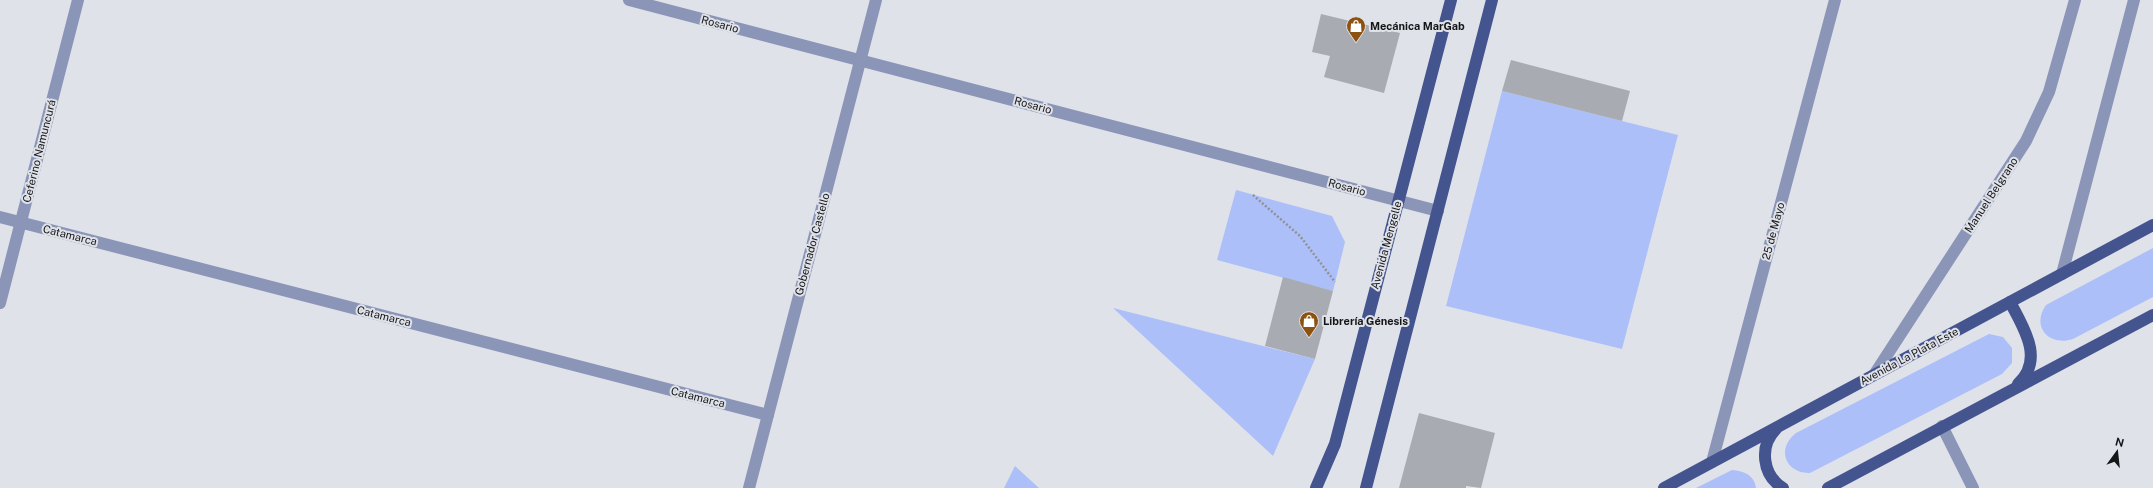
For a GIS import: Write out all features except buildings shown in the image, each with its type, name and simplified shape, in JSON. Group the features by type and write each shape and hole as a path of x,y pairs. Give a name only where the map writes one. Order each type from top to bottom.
{"main road":[{"name":"Avenida Mengelle","path":"1316,488 1334,444 1451,0"},
{"path":"1366,488 1492,0"},
{"name":"Avenida La Plata Este","path":"1664,488 2153,225"},
{"path":"2010,302 2026,332 2032,356 2026,374 2014,388"},
{"path":"1828,488 2153,315"},
{"path":"1778,426 1768,439 1765,456 1769,472 1783,488"}],"street":[{"name":"Ceferino Namuncurá","path":"0,303 78,0"},
{"name":"Rosario","path":"629,0 1438,210"},
{"name":"Gobernador Castello","path":"749,488 876,0"},
{"name":"25 de Mayo","path":"1712,462 1834,0"},
{"name":"Manuel Belgrano","path":"1874,375 2026,141 2049,92 2075,0"},
{"path":"2062,274 2134,0"},
{"name":"Catamarca","path":"0,217 768,415"},
{"path":"1942,426 1973,488"}],"path":[{"path":"1253,195 1300,236 1335,282"}],"shaded area":[{"path":"1502,91 1678,135 1622,349 1446,306"},
{"path":"1236,190 1332,216 1345,242 1333,291 1217,260"},
{"path":"2153,248 2153,297 2073,339 2064,341 2056,340 2044,333 2040,320 2046,305"},
{"path":"1113,308 1315,359 1273,456"},
{"path":"1989,334 2003,337 2012,348 2012,363 2002,374 1810,473 1801,472 1789,465 1785,453 1786,446 1796,433"},
{"path":"1015,466 1039,488 1004,488"},
{"path":"1732,470 1741,471 1748,474 1753,480 1756,488 1696,488"}],"place":[{"name":"Mecánica MarGab","path":"1356,43"},
{"name":"Librería Génesis","path":"1309,338"}]}
